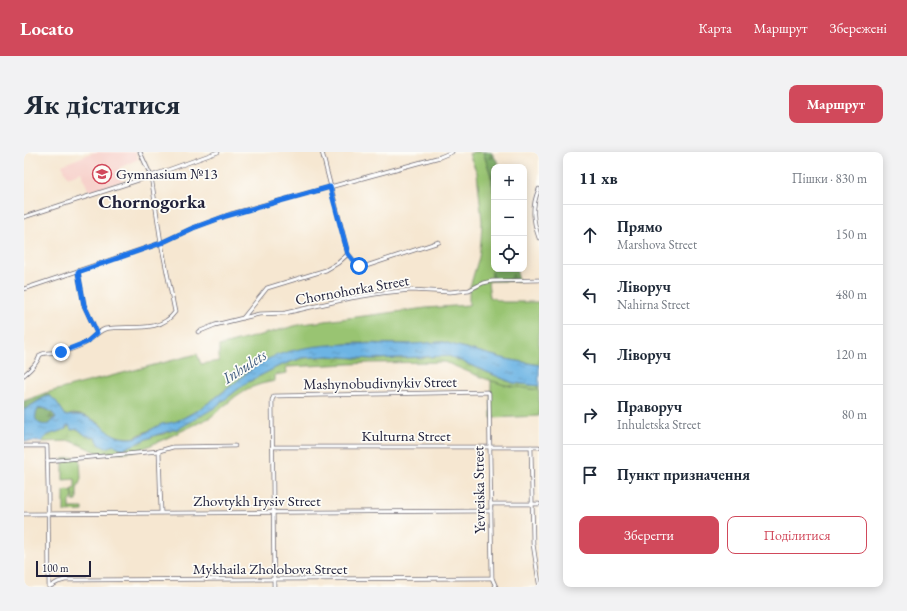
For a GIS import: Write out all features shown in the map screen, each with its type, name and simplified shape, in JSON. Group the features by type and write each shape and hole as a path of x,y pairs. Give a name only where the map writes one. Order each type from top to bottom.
{"street":[{"path":"24,375 30,370 43,353 61,352 71,349 87,342 97,333 104,330 120,327 142,328 154,326 171,317 175,312 161,243 151,176 140,152"},
{"path":"24,217 151,176 218,152"},
{"path":"322,152 348,254 356,264 362,266 439,242"},
{"path":"24,289 161,243 193,228 231,214 440,157 452,152"},
{"path":"539,190 535,199 533,214 539,238"},
{"path":"243,318 267,288 326,270 338,263 348,254"},
{"path":"78,272 84,305 97,333"},
{"name":"Chornohorka Street","path":"198,332 215,325 259,314 285,313 351,298 382,293 411,290 450,292 469,290 483,283 492,281 539,280"},
{"name":"Mashynobudivnykiv Street","path":"272,447 272,398 274,396 488,392"},
{"name":"Yevreiska Street","path":"488,392 492,578 496,587"},
{"path":"24,446 47,446 49,587"},
{"path":"47,461 159,451 173,447 235,446"},
{"path":"272,447 274,587"},
{"name":"Kulturna Street","path":"272,447 539,447"},
{"path":"531,447 532,544 539,583"},
{"path":"159,451 161,512"},
{"path":"491,504 539,504"},
{"name":"Zhovtykh Irysiv Street","path":"24,514 490,511"},
{"name":"Mykhaila Zholobova Street","path":"49,587 65,580 492,578"}],"shaded area":[{"name":"Gymnasium №13","path":"94,152 135,152 138,159 119,168 124,180 89,192 81,172 68,177 62,165"}],"green space":[{"path":"474,152 483,152 491,175 492,281 488,282 490,297 503,302 539,302 539,365 506,359 443,342 412,344 356,343 307,348 284,353 264,361 248,371 203,407 176,422 161,425 132,438 120,437 108,433 100,424 82,415 73,414 66,416 58,404 45,393 197,354 201,364 219,361 219,346 302,324 426,308 469,305 469,290 479,257 482,221 477,173 469,154"},
{"path":"483,152 491,152 499,164 491,164 491,175"},
{"path":"492,272 517,272 519,281 492,281"},
{"path":"328,356 372,359 449,356 513,383 539,386 539,390 505,385 483,378 445,362 370,363 286,367 287,373 275,375 275,381 247,389 236,396 211,417 137,451 101,454 71,441 41,442 48,435 66,429 69,425 72,430 78,429 85,435 96,438 100,445 114,445 123,449 156,435 164,434 214,408 246,383 281,365 302,358"},
{"path":"491,380 505,385 539,390 539,416 491,418"},
{"path":"45,393 50,396 45,397 24,410 24,401"},
{"path":"39,408 46,409 55,416 56,418 53,418 51,424 42,425 37,422 36,416"},
{"path":"80,457 81,479 77,489 77,501 73,501 74,496 72,489 75,488 75,479 63,480 63,459"},
{"path":"68,490 72,492 73,495 69,503 69,508 83,508 83,511 64,512 64,491"}],"water":[{"path":"443,342 506,359 539,365 539,386 513,383 449,356 372,359 328,356 302,358 281,365 246,383 214,408 180,428 156,435 123,449 114,445 106,448 100,445 96,438 85,435 78,429 71,430 69,425 66,429 48,435 41,442 24,441 24,410 45,397 50,396 56,401 66,416 77,415 86,417 114,435 122,438 132,438 140,436 162,424 177,421 200,409 256,366 280,354 316,346","holes":["39,408 49,410 56,418 52,420 50,424 46,425 39,423 36,419"]}],"place":[{"name":"Gymnasium №13","path":"102,174"}],"district":[{"name":"Chornogorka","path":"152,201"}],"route":[{"path":"61,352 87,342 97,333 84,305 78,272 161,243 193,228 231,214 330,187 348,254 359,266"}],"water label":[{"name":"Inhulets","path":"244,366"}]}
